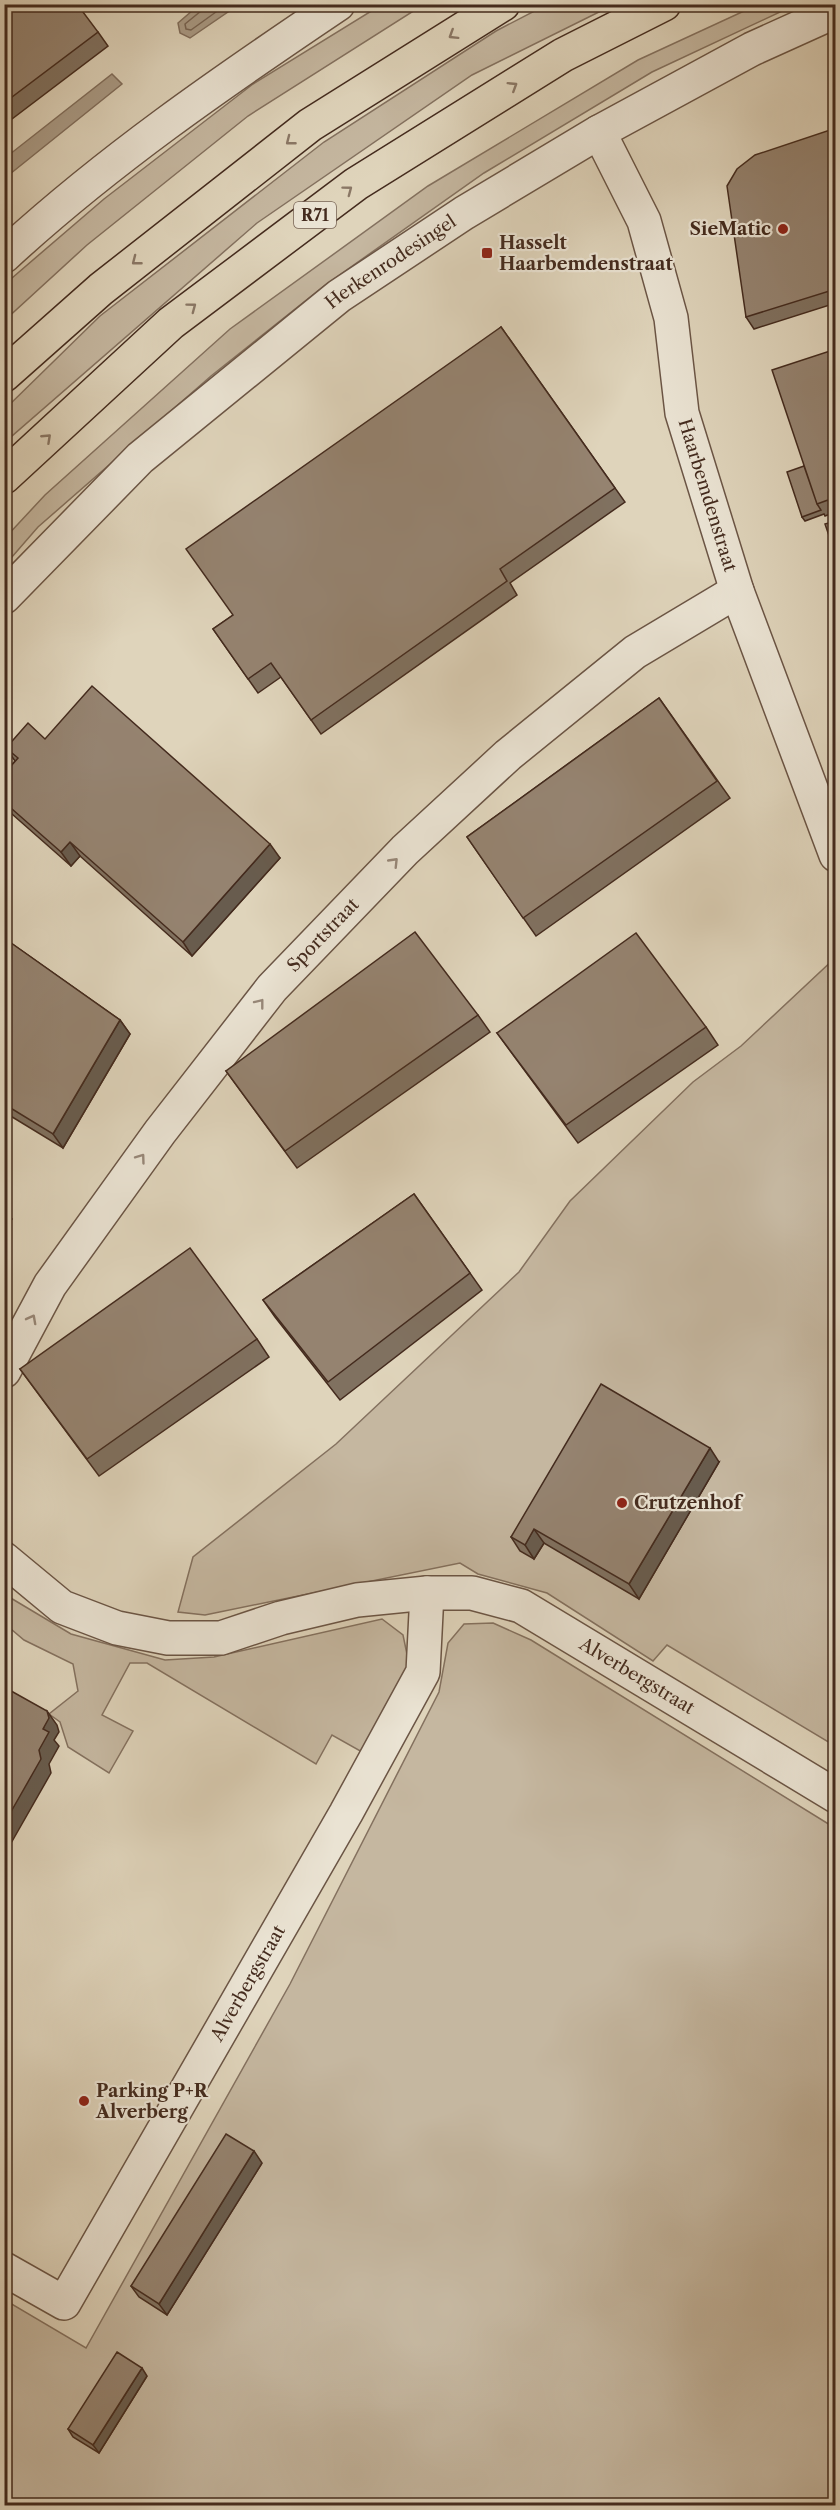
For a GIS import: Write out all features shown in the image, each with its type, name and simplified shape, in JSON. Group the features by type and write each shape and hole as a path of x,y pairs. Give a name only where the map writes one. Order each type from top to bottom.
{"highway":[{"path":"4,375 100,290 310,125 503,4"},
{"name":"R71","path":"4,477 171,323 356,184 563,55 663,4"}],"street":[{"path":"4,256 104,171 201,96 338,4"},
{"name":"Herkenrodesingel","path":"4,597 140,458 339,296 464,213 599,132 752,49 836,11"},
{"name":"Haarbemdenstraat","path":"599,132 644,221 671,318 682,413 736,591 836,855"},
{"name":"Sportstraat","path":"4,1371 50,1285 160,1132 272,988 405,850 508,755 635,652 736,591"},
{"name":"Alverbergstraat","path":"4,1559 62,1607 117,1628 168,1638 221,1638 280,1618 357,1600 427,1593 472,1593 521,1606 836,1796"},
{"name":"Alverbergstraat","path":"4,2269 64,2303 346,1813 423,1672 427,1593"}],"shaded area":[{"path":"381,5 423,5 248,116 87,245 5,320 5,284 104,199 253,84"},
{"path":"546,5 613,5 472,75 257,223 5,442 5,409 100,316 324,142 496,31"},
{"path":"757,5 795,5 652,72 484,173 324,286 211,376 38,527 5,565 5,538 45,495 230,329 428,186 638,60"},
{"path":"835,958 835,1746 667,1645 653,1661 547,1593 478,1574 460,1563 205,1615 178,1612 193,1557 336,1444 519,1272 570,1201 693,1082 741,1046"},
{"path":"4,1594 71,1634 165,1660 214,1657 382,1619 403,1635 409,1664 362,1752 332,1735 316,1764 147,1663 130,1663 102,1715 133,1731 109,1773 68,1747 60,1722 49,1714 78,1691 73,1664 24,1640 5,1624"},
{"path":"493,1623 531,1640 835,1828 835,2505 5,2506 5,2300 86,2348 290,1984 439,1692 448,1643 464,1624"}],"water":[{"path":"200,4 238,5 190,38 180,33 178,23"},
{"path":"112,74 122,84 5,178 5,158"}],"building":[{"path":"4,4 77,4 98,32 4,103"},
{"path":"836,128 836,289 746,317 727,186 737,169 755,155"},
{"path":"501,327 615,488 500,569 507,581 311,720 271,663 248,679 213,629 233,615 186,549"},
{"path":"836,349 836,520 828,500 817,504 772,370"},
{"path":"804,466 821,510 802,517 787,472"},
{"path":"836,521 836,556 825,524"},
{"path":"92,686 270,844 183,942 70,842 61,852 4,802 4,774 18,758 6,748 28,723 45,739"},
{"path":"659,698 717,781 523,918 467,837"},
{"path":"415,932 478,1015 285,1151 226,1071"},
{"path":"636,933 706,1027 566,1125 497,1033"},
{"path":"4,938 120,1020 53,1134 4,1104"},
{"path":"414,1194 470,1273 328,1382 263,1300"},
{"path":"190,1248 257,1339 87,1459 20,1369"},
{"name":"Crutzenhof","path":"601,1384 710,1448 629,1584 534,1529 525,1545 511,1537"},
{"path":"4,1687 47,1711 49,1718 43,1729 49,1732 39,1750 41,1759 4,1824"},
{"path":"226,2134 254,2151 159,2304 131,2286"},
{"path":"117,2352 142,2368 93,2445 68,2429"}],"place":[{"name":"SieMatic","path":"783,229"},
{"name":"Hasselt Haarbemdenstraat","path":"487,253"},
{"name":"Crutzenhof","path":"622,1503"},
{"name":"Parking P+R Alverberg","path":"84,2101"}]}
